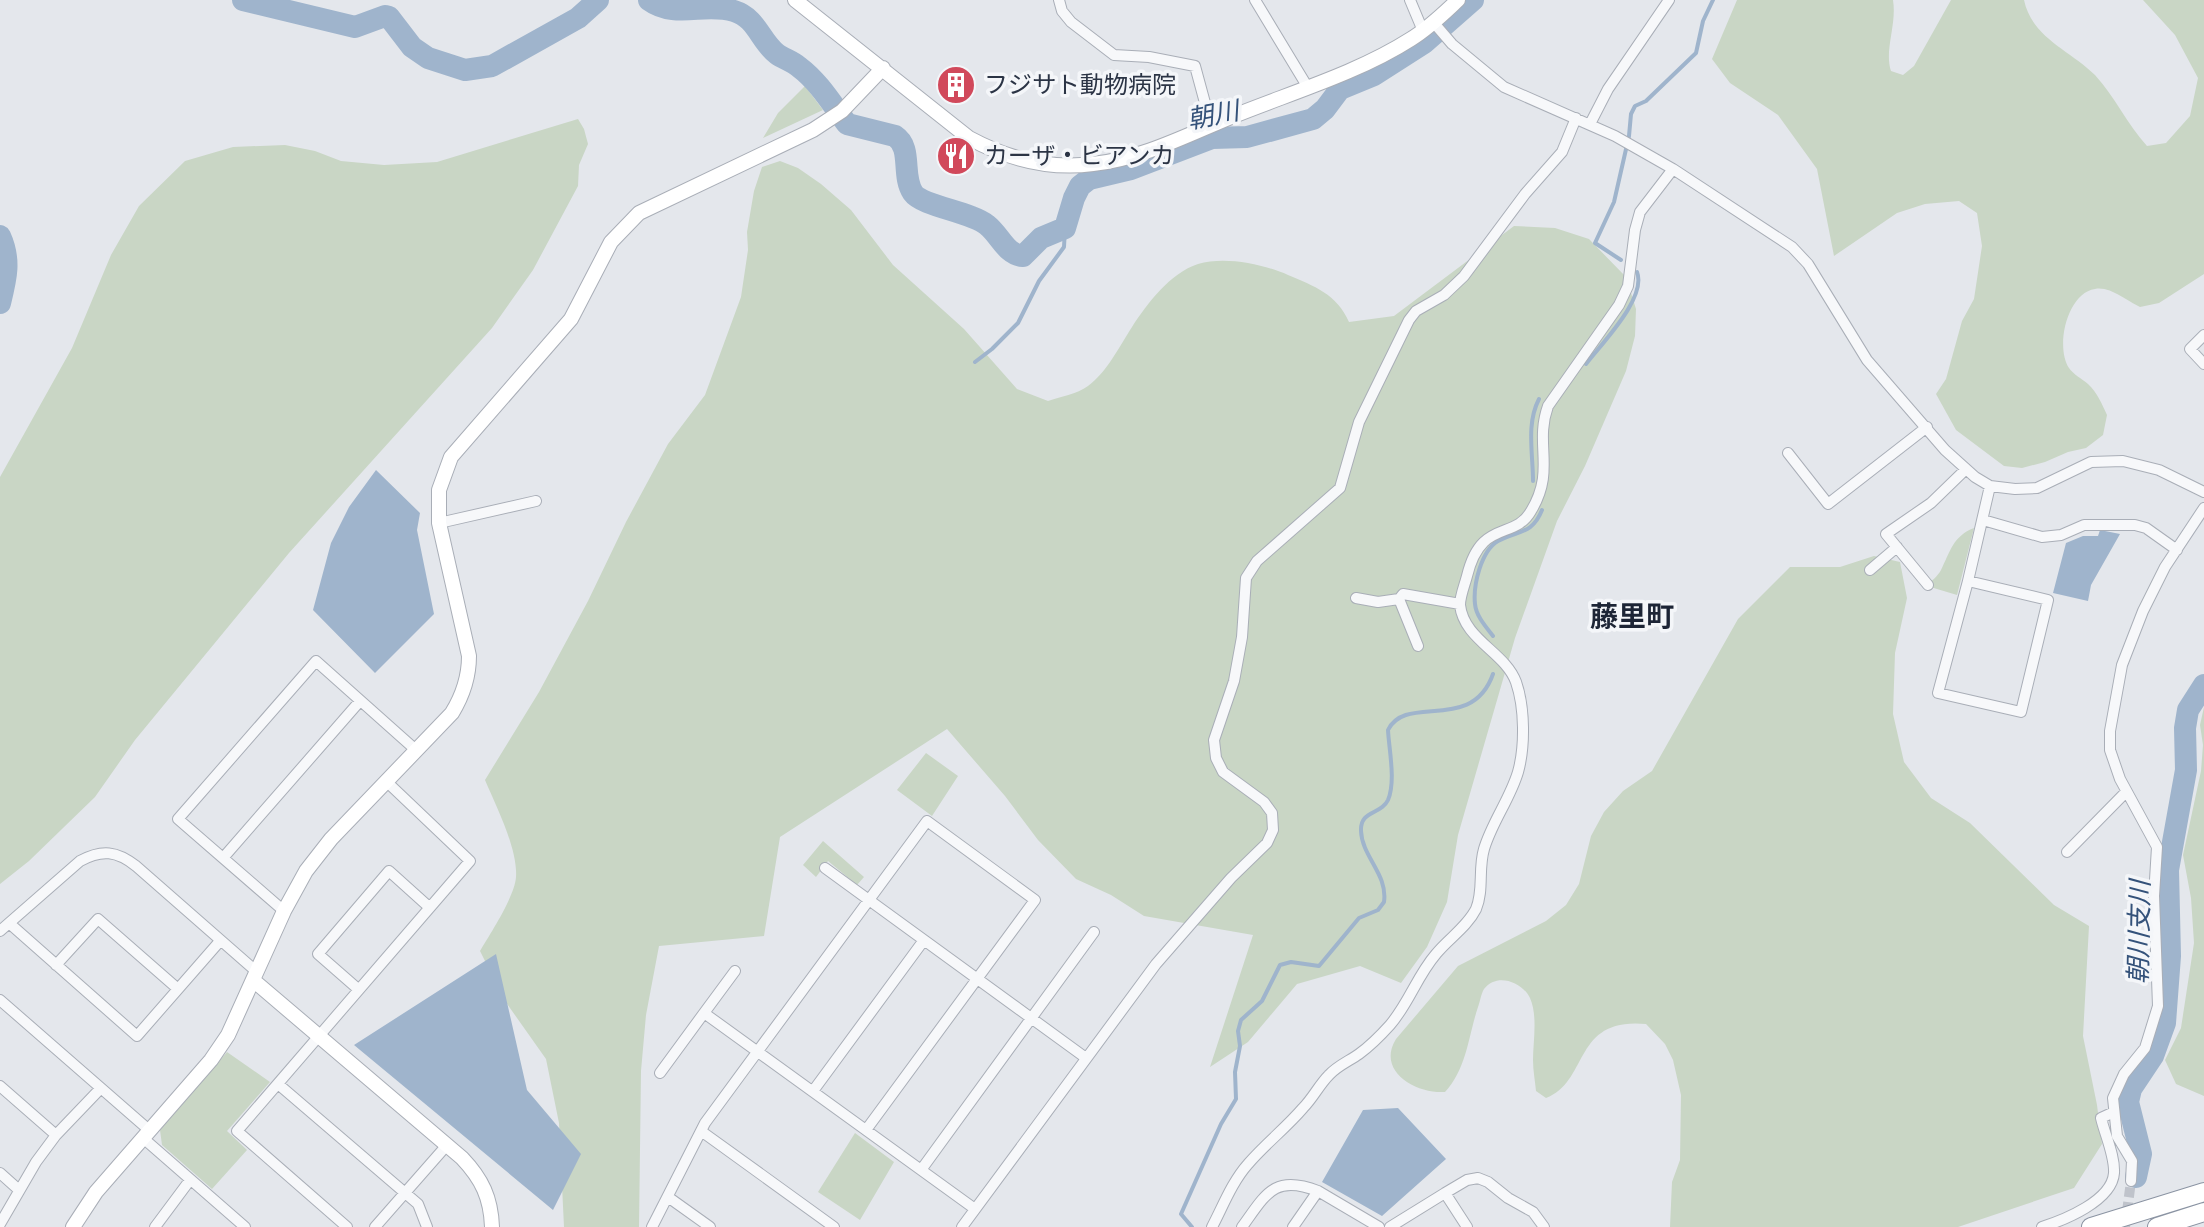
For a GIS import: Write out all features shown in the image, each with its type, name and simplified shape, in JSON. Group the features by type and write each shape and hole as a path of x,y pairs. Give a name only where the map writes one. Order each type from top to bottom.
{"highway":[{"path":"2091,1227 2204,1192"},
{"path":"2157,1227 2204,1212"}],"street":[{"path":"1059,0 1062,11 1071,22 1114,55 1149,57 1195,66 1211,125"},
{"path":"1255,0 1307,86"},
{"path":"1410,0 1431,27 1504,87 1622,140 1673,169 1801,254 1867,360 1965,470 1990,486 2037,488 2078,466 2107,460 2149,467 2204,492"},
{"path":"802,2 969,138 998,153 1030,162 1075,165 1113,161 1374,60 1431,27 1458,0"},
{"path":"1590,124 1608,89 1669,0"},
{"path":"73,1227 96,1192 211,1060 228,1035 284,911 301,878 317,856 452,713 465,686 469,667 467,644 439,523 439,490 451,457 571,319 619,230 639,213 813,130 842,111 883,68"},
{"path":"962,1227 1156,964 1231,878 1267,843 1273,830 1272,813 1264,802 1223,772 1216,758 1214,740 1234,681 1242,637 1246,578 1257,561 1334,497 1340,488 1359,422 1409,320 1416,311 1444,295 1464,276 1525,194 1562,152 1576,118"},
{"path":"1212,1227 1246,1165 1305,1107 1330,1074 1360,1053 1389,1026 1409,1001 1422,973 1475,909 1481,892 1482,854 1491,825 1518,775 1522,752 1521,710 1516,682 1508,668 1474,634 1460,604 1470,562 1481,543 1495,532 1522,522 1530,514 1542,488 1545,471 1541,423 1548,406 1619,305 1628,286 1640,212 1673,169"},
{"path":"2204,335 2190,349 2204,364"},
{"path":"1788,453 1828,504 1927,427"},
{"path":"1928,585 1886,534 1931,503 1965,470"},
{"path":"1968,581 2048,600 2021,712 1938,693 1990,486"},
{"path":"439,523 536,501"},
{"path":"2131,1181 2132,1161 2117,1136 2113,1098 2118,1084 2145,1048 2158,1006 2154,896 2157,847 2126,792 2110,750 2110,731 2122,665 2143,611 2204,508"},
{"path":"1983,520 2042,537 2061,535 2084,525 2135,525 2146,528 2177,550"},
{"path":"1870,570 1897,547"},
{"path":"1356,598 1378,602 1399,599 1403,594 1460,604"},
{"path":"1399,599 1418,646"},
{"path":"284,911 178,819 316,661 417,751"},
{"path":"223,858 360,701"},
{"path":"347,1227 237,1131 470,861 387,782"},
{"path":"2067,852 2126,792"},
{"path":"652,1227 701,1131 927,821 1035,900 866,1130"},
{"path":"0,931 80,861 91,855 112,853 123,856 220,941 319,1036 447,1145 483,1183 492,1213 492,1227"},
{"path":"825,868 1086,1058"},
{"path":"358,989 318,954 389,871 429,907"},
{"path":"56,965 98,919 178,989"},
{"path":"9,923 137,1036 220,941"},
{"path":"921,1170 1094,932"},
{"path":"813,1091 924,940"},
{"path":"660,1073 735,971"},
{"path":"0,1000 101,1088 190,1180 245,1227"},
{"path":"704,1013 975,1209"},
{"path":"278,1084 418,1204 427,1227"},
{"path":"0,1086 56,1135"},
{"path":"0,1224 56,1135 101,1088"},
{"path":"2042,1227 2081,1211 2103,1194 2111,1183 2114,1170 2101,1118 2114,1112"},
{"path":"701,1131 834,1227"},
{"path":"375,1227 447,1145"},
{"path":"0,1173 19,1190"},
{"path":"1390,1227 1467,1180 1478,1178 1533,1212 1544,1227"},
{"path":"155,1227 190,1180"},
{"path":"1242,1227 1270,1191 1282,1184 1298,1183 1318,1191 1379,1227"},
{"path":"1293,1227 1318,1191"},
{"path":"1445,1193 1467,1227"},
{"path":"668,1197 710,1227"}],"green space":[{"path":"1737,0 1893,0 1889,63 1891,71 1903,75 1914,66 1951,0 2024,0 2028,13 2043,34 2095,75 2147,146 2166,143 2190,116 2198,78 2175,35 2143,0 2204,0 2204,274 2159,303 2140,307 2101,289 2085,293 2077,300 2066,322 2065,359 2071,370 2091,387 2101,402 2107,415 2103,435 2086,448 2022,468 2004,466 1956,430 1936,394 1946,379 1962,321 1974,299 1982,246 1977,213 1959,201 1925,204 1897,213 1834,256 1817,169 1778,115 1730,83 1712,59"},
{"path":"805,86 823,110 763,138 778,113"},
{"path":"578,119 588,144 579,165 578,186 533,270 492,328 289,553 135,740 95,797 29,861 0,884 0,477 72,348 111,255 139,206 185,161 233,147 285,145 315,151 341,161 384,165 437,162"},
{"path":"780,161 798,168 851,210 893,265 964,329 1017,389 1048,401 1079,391 1095,380 1160,290 1178,274 1198,264 1232,261 1278,271 1324,292 1338,304 1349,322 1394,316 1514,226 1555,228 1589,239 1626,277 1636,309 1635,336 1626,371 1585,466 1557,521 1515,638 1458,835 1447,902 1427,947 1401,983 1360,966 1297,984 1248,1042 1210,1067 1253,935 1144,916 1111,895 1076,879 1038,840 947,729 780,837 764,936 659,946 646,1015 641,1071 639,1227 564,1227 559,1123 546,1059 505,1001 480,951 507,904 516,877 510,841 485,780 539,692 668,444 705,395 741,297 754,191 762,167"},
{"path":"1974,528 1957,595 1927,586 1940,572 1957,540"},
{"path":"1874,556 1900,562 1907,598 1895,653 1893,714 1904,762 1931,798 1970,823 2054,905 2089,926 2083,1036 2102,1144 2074,1188 1958,1227 1670,1227 1672,1182 1680,1160 1681,1095 1673,1060 1665,1044 1646,1024 1622,1024 1605,1030 1593,1040 1560,1090 1546,1098 1536,1091 1534,1021 1530,998 1521,987 1509,981 1496,981 1484,989 1458,1073 1445,1092 1422,1089 1402,1078 1391,1061 1396,1039 1458,966 1546,921 1566,905 1579,884 1591,836 1604,812 1623,791 1652,771 1738,619 1790,567 1840,567"},
{"path":"2204,707 2204,1096 2176,1084 2165,1060 2181,1028 2194,943 2191,898 2183,855 2201,771 2203,745 2200,725"},
{"path":"926,753 958,776 932,816 897,790"},
{"path":"823,841 864,877 857,885 828,861 816,877 803,865"},
{"path":"227,1052 270,1082 227,1131 247,1150 212,1189 162,1145 160,1130"},
{"path":"855,1133 894,1162 860,1220 818,1192"}],"water":[{"path":"376,470 420,513 417,530 434,614 375,673 313,610 331,543 349,507"},
{"path":"2100,530 2120,534 2091,585 2088,601 2053,593 2066,543 2083,536 2098,536"},
{"path":"496,954 527,1090 581,1154 553,1210 354,1045"},
{"path":"1398,1108 1446,1159 1382,1216 1322,1182 1363,1110"}],"waterway":[{"name":"朝川","path":"243,0 355,27 389,17 412,47 428,58 465,70 492,66 578,18 598,0"},
{"name":"朝川","path":"649,0 669,8 712,8 742,14 771,49 813,79 847,124 895,136 900,141 904,147 910,186 918,198 980,220 1012,252 1023,256 1041,238 1065,228 1074,198 1080,186 1089,179 1131,169 1212,138 1247,137 1313,119 1340,89 1374,75 1424,43 1473,0"},
{"path":"1621,260 1595,243 1614,202 1631,114 1635,106 1646,101 1696,53 1703,21 1713,0"},
{"path":"975,362 1018,323 1039,281 1064,247 1065,228"},
{"name":"朝川","path":"0,236 6,261 6,278 0,303"},
{"path":"1586,364 1629,307 1636,294 1637,272"},
{"path":"1533,481 1531,429 1539,399"},
{"path":"1493,636 1479,617 1475,604 1475,588 1483,560 1498,541 1534,524 1542,510"},
{"path":"1192,1227 1181,1214 1221,1124 1236,1099 1235,1072 1241,1020 1262,1001 1280,965 1291,962 1319,966 1359,918 1378,910 1384,902 1382,883 1362,840 1361,831 1364,819 1388,800 1392,775 1388,730 1397,719 1409,714 1470,703 1483,692 1493,674"},
{"name":"朝川支川","path":"2136,1177 2141,1154 2128,1102 2131,1089 2153,1056 2165,1023 2170,956 2168,870 2186,770 2188,710 2204,685"}],"tunnel":[{"path":"2125,1227 2131,1181"}],"place":[{"name":"フジサト動物病院","path":"956,85"},
{"name":"カーザ・ビアンカ","path":"956,156"}],"district":[{"name":"藤里町","path":"1632,616"}]}
